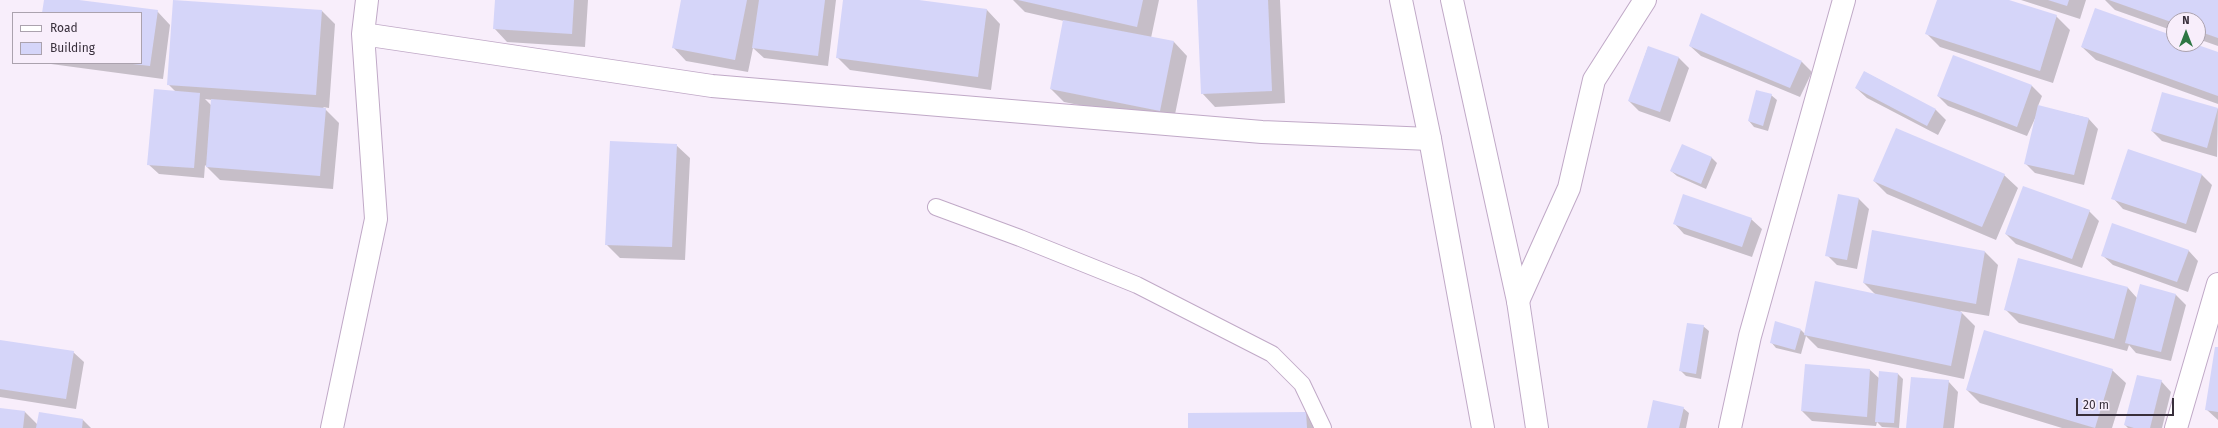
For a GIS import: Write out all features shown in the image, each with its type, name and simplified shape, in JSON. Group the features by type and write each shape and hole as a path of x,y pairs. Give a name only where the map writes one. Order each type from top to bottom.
{"street":[{"path":"332,428 376,219 363,34 368,0"},
{"path":"1400,0 1430,139 1483,428"},
{"path":"1452,0 1518,302 1537,428"},
{"path":"1518,302 1569,188 1594,80 1645,0"},
{"path":"1730,428 1750,336 1844,0"},
{"path":"363,34 712,86 1262,132 1430,139"},
{"path":"2176,428 2214,319 2218,284"}],"lane":[{"path":"936,207 1020,238 1137,285 1272,354 1302,384 1323,428"}],"building":[{"path":"44,0 79,0 158,10 150,66 133,64 142,64 142,12 42,12"},
{"path":"173,0 322,10 316,95 167,85"},
{"path":"495,0 574,0 572,34 493,29"},
{"path":"681,0 747,0 735,60 672,48"},
{"path":"759,0 825,0 818,56 752,48"},
{"path":"843,0 919,0 987,9 978,77 836,58"},
{"path":"1018,0 1143,0 1137,27"},
{"path":"1197,0 1268,0 1272,91 1201,94"},
{"path":"1937,0 2009,0 2057,15 2040,71 1925,34"},
{"path":"2048,0 2069,0 2067,6"},
{"path":"2109,0 2218,0 2218,38 2206,34 2206,12 2166,12 2166,20"},
{"path":"2095,8 2166,33 2166,52 2206,52 2206,48 2218,52 2218,96 2081,47"},
{"path":"1701,13 1802,61 1790,88 1689,46"},
{"path":"1063,20 1174,41 1160,111 1050,89"},
{"path":"1648,46 1679,57 1660,112 1628,101"},
{"path":"1953,55 2032,85 2017,127 1937,96"},
{"path":"1864,71 1936,109 1927,126 1855,88"},
{"path":"154,89 200,93 194,168 147,165"},
{"path":"1756,90 1772,94 1763,126 1748,121"},
{"path":"2162,92 2218,108 2207,148 2151,131"},
{"path":"211,99 326,108 320,176 206,167"},
{"path":"2038,105 2089,118 2074,175 2024,164"},
{"path":"1896,128 2005,174 1982,227 1873,181"},
{"path":"610,141 677,144 672,247 605,245"},
{"path":"1682,144 1712,157 1701,184 1670,171"},
{"path":"2128,149 2202,174 2186,224 2111,199"},
{"path":"2023,186 2090,210 2072,259 2005,234"},
{"path":"1683,194 1752,218 1742,247 1673,224"},
{"path":"1838,194 1859,198 1847,260 1825,256"},
{"path":"2112,223 2189,250 2177,282 2101,256"},
{"path":"1872,230 1985,251 1976,304 1863,283"},
{"path":"2018,258 2128,287 2114,339 2004,310"},
{"path":"1815,281 1962,312 1951,366 1804,335"},
{"path":"2140,284 2176,294 2161,352 2125,343"},
{"path":"1775,321 1801,329 1795,350 1770,343"},
{"path":"1687,323 1704,325 1696,374 1679,371"},
{"path":"1984,330 2113,369 2095,428 1966,390"},
{"path":"0,340 74,351 66,399 0,389"},
{"path":"2215,347 2218,347 2218,412 2205,410"},
{"path":"1805,364 1870,369 1867,417 1801,411"},
{"path":"1879,371 1898,373 1894,423 1875,422"},
{"path":"2137,375 2162,380 2150,428 2134,428 2124,425"},
{"path":"1911,377 1949,380 1943,428 1906,428"},
{"path":"1653,400 1684,407 1679,428 1647,428"},
{"path":"0,408 25,411 23,428 0,428"},
{"path":"39,412 83,419 82,428 36,428"},
{"path":"1306,412 1307,428 1188,428 1188,413"}]}
